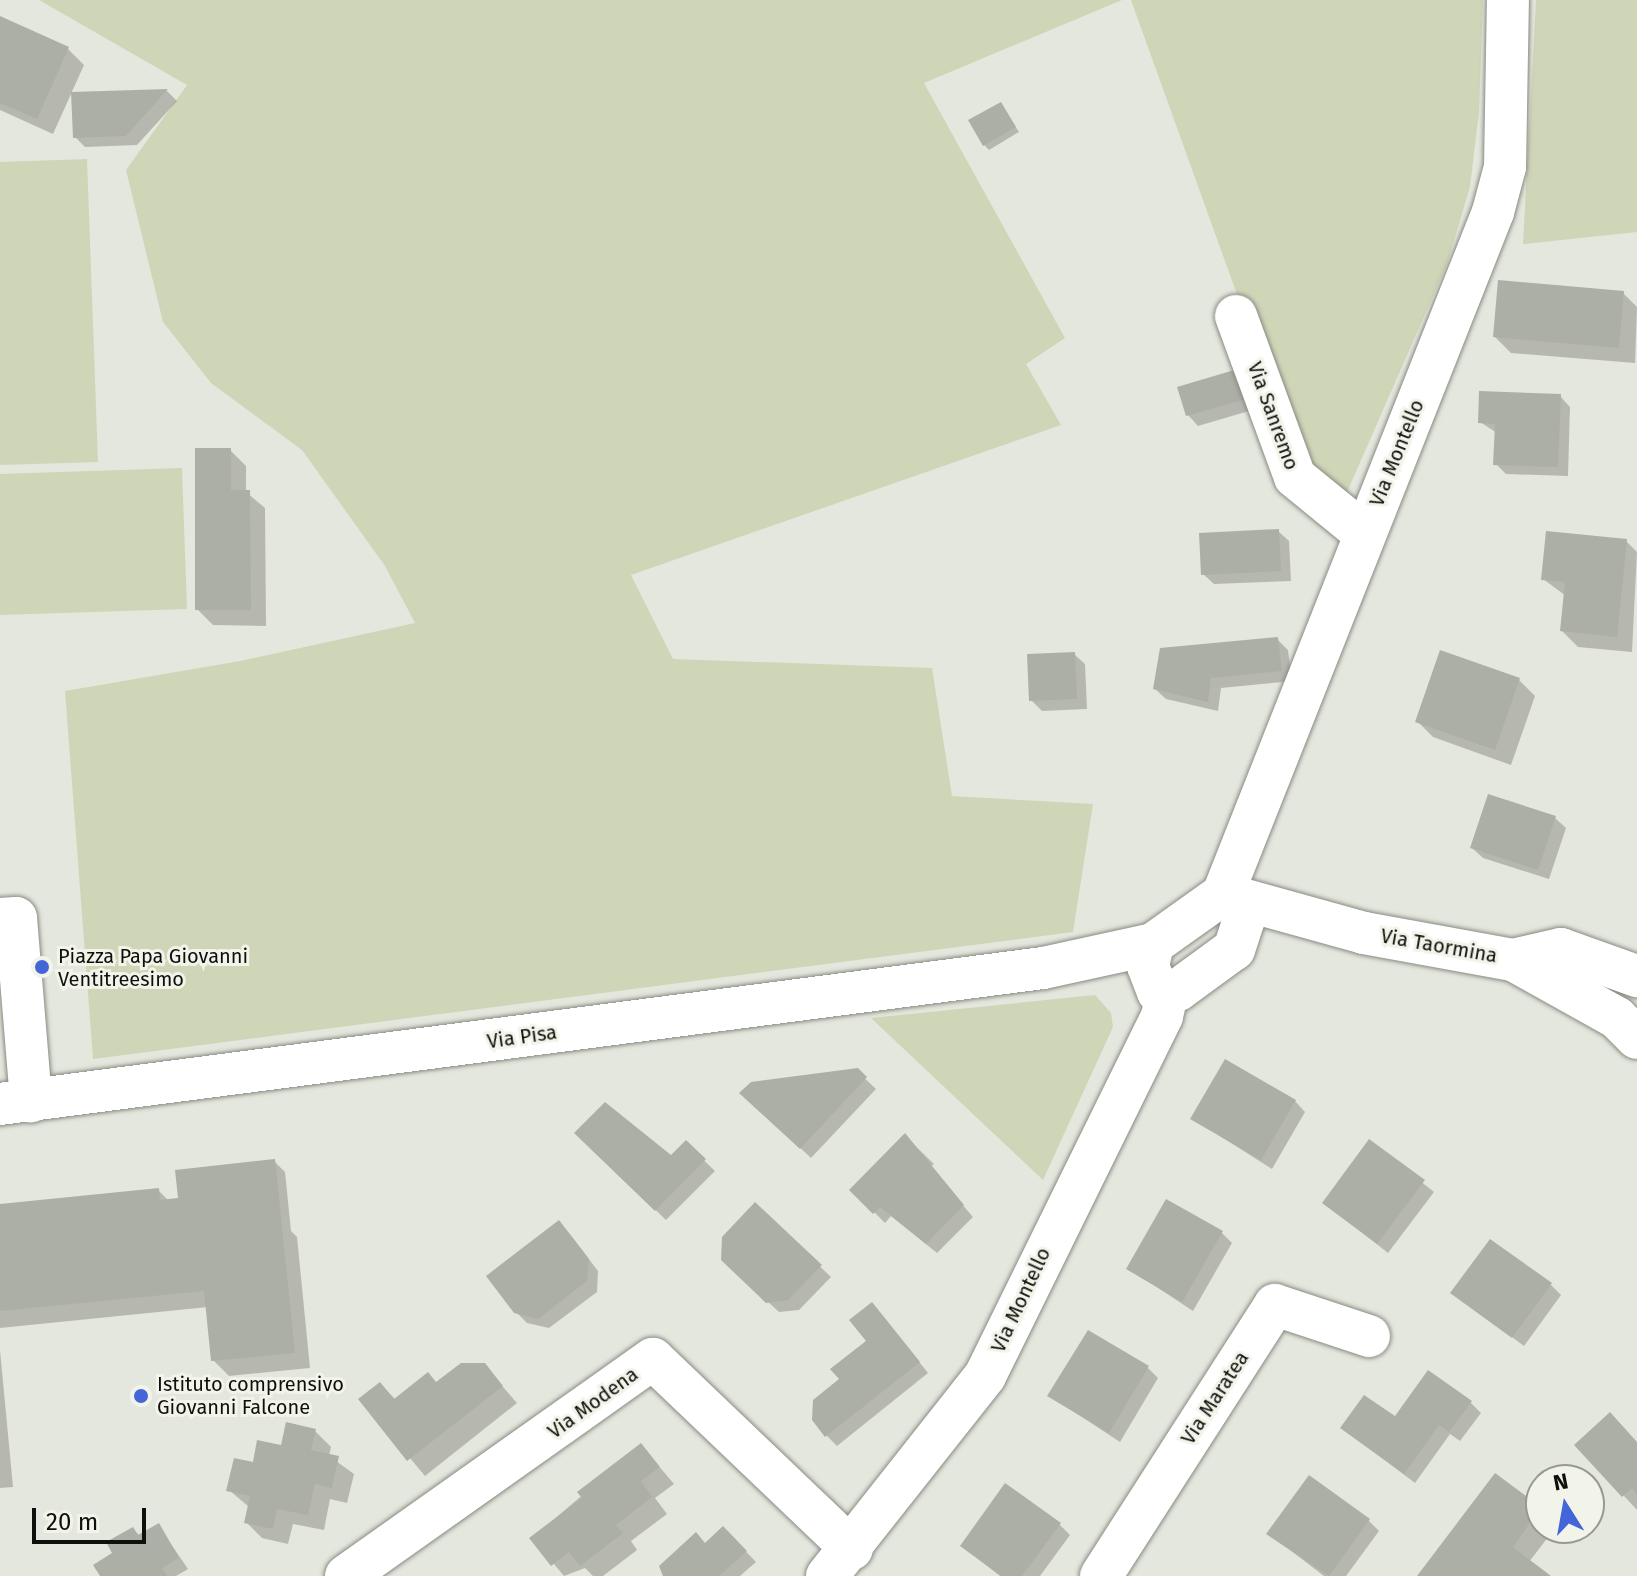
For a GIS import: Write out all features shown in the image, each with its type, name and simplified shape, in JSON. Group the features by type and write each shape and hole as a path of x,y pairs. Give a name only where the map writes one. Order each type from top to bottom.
{"street":[{"name":"Via Montello","path":"1230,896 1365,534 1493,212 1505,167 1508,0"},
{"name":"Via Sanremo","path":"1236,316 1295,477 1365,534"},
{"name":"Via Taormina","path":"1230,896 1364,933 1513,960 1617,1018 1637,1038"},
{"path":"1153,944 1230,896 1244,919 1234,949"},
{"path":"0,919 16,918 16,1103"},
{"name":"Via Taormina","path":"1159,990 1234,949 1273,939 1364,933"},
{"name":"Via Montello","path":"846,1565 985,1376 1162,1016 1153,944"},
{"name":"Via Pisa","path":"16,1103 1043,968 1153,944"},
{"name":"Via Taormina","path":"1513,960 1561,949 1637,976"},
{"name":"Via Pisa","path":"1043,968 1159,990"},
{"name":"Via Maratea","path":"1101,1576 1275,1305 1369,1336"},
{"name":"Via Modena","path":"346,1576 653,1359 846,1565"}],"green space":[{"path":"39,0 1122,0 924,83 1065,338 1026,364 1061,425 631,575 673,659 932,668 952,796 1093,804 1073,932 93,1059 65,691 240,661 415,623 385,566 302,450 211,383 163,322 126,170 187,85"},
{"path":"1131,0 1483,0 1479,112 1470,187 1447,264 1341,506 1298,464"},
{"path":"1536,0 1637,0 1637,232 1523,244"},
{"path":"87,159 98,462 0,465 0,162"},
{"path":"182,468 187,609 0,615 0,474"},
{"path":"1095,995 1111,1013 1113,1027 1043,1180 871,1018"}],"building":[{"path":"0,16 69,47 37,119 0,103"},
{"path":"168,89 126,136 73,138 71,92"},
{"path":"1001,102 1016,127 983,146 968,120"},
{"path":"1498,280 1624,291 1619,348 1493,337"},
{"path":"1241,368 1250,398 1186,416 1177,387"},
{"path":"1479,391 1561,394 1558,467 1493,465 1495,424 1478,423"},
{"path":"195,448 231,448 231,490 250,490 251,610 195,610"},
{"path":"1279,529 1281,571 1201,575 1199,533"},
{"path":"1546,531 1627,539 1617,637 1560,631 1565,582 1541,580"},
{"path":"1278,637 1282,671 1211,678 1208,702 1153,689 1160,648"},
{"path":"1440,650 1520,678 1495,750 1415,722"},
{"path":"1075,652 1077,699 1029,701 1027,654"},
{"path":"1488,794 1556,816 1538,870 1470,848"},
{"path":"1225,1059 1296,1100 1261,1160 1190,1119"},
{"path":"858,1068 867,1077 800,1149 739,1093 751,1082"},
{"path":"605,1102 671,1155 686,1140 706,1159 655,1211 574,1133"},
{"path":"905,1133 964,1205 926,1244 880,1207 873,1214 849,1190"},
{"path":"1369,1139 1425,1180 1377,1244 1322,1203"},
{"path":"275,1159 295,1353 211,1361 204,1291 0,1311 0,1204 159,1188 160,1200 178,1198 175,1170"},
{"path":"1166,1199 1223,1231 1182,1302 1126,1269"},
{"path":"755,1202 822,1265 788,1300 766,1303 721,1260 722,1237"},
{"path":"559,1220 589,1259 587,1281 538,1319 514,1313 486,1276"},
{"path":"1490,1239 1552,1283 1512,1338 1450,1293"},
{"path":"872,1302 920,1362 825,1437 812,1420 813,1400 839,1379 830,1369 866,1341 849,1320"},
{"path":"1088,1330 1149,1366 1109,1433 1047,1396"},
{"path":"461,1363 485,1363 503,1386 407,1461 358,1399 380,1382 394,1399 428,1372 436,1382"},
{"path":"1428,1370 1472,1401 1449,1432 1439,1425 1404,1474 1340,1428 1364,1395 1395,1416"},
{"path":"1610,1412 1637,1442 1637,1494 1632,1488 1622,1497 1605,1479 1605,1464 1592,1464 1574,1445"},
{"path":"286,1422 316,1429 311,1450 339,1456 332,1488 315,1484 308,1515 277,1509 273,1529 244,1523 250,1496 226,1491 234,1458 253,1462 257,1440 281,1445"},
{"path":"641,1443 660,1467 641,1481 652,1497 616,1525 623,1533 580,1566 569,1552 551,1566 529,1538 582,1498 577,1492"},
{"path":"1495,1473 1525,1495 1525,1530 1513,1547 1551,1576 1417,1576"},
{"path":"1309,1475 1370,1519 1329,1576 1266,1534"},
{"path":"1005,1483 1061,1523 1022,1576 1001,1576 960,1546"},
{"path":"159,1523 179,1558 162,1568 167,1576 100,1576 93,1565 112,1553 106,1542 133,1527 138,1535"},
{"path":"723,1526 747,1551 719,1576 663,1576 659,1566 696,1532 705,1543"}],"place":[{"name":"Piazza Papa Giovanni Ventitreesimo","path":"42,967"},
{"name":"Istituto comprensivo Giovanni Falcone","path":"141,1396"}]}
